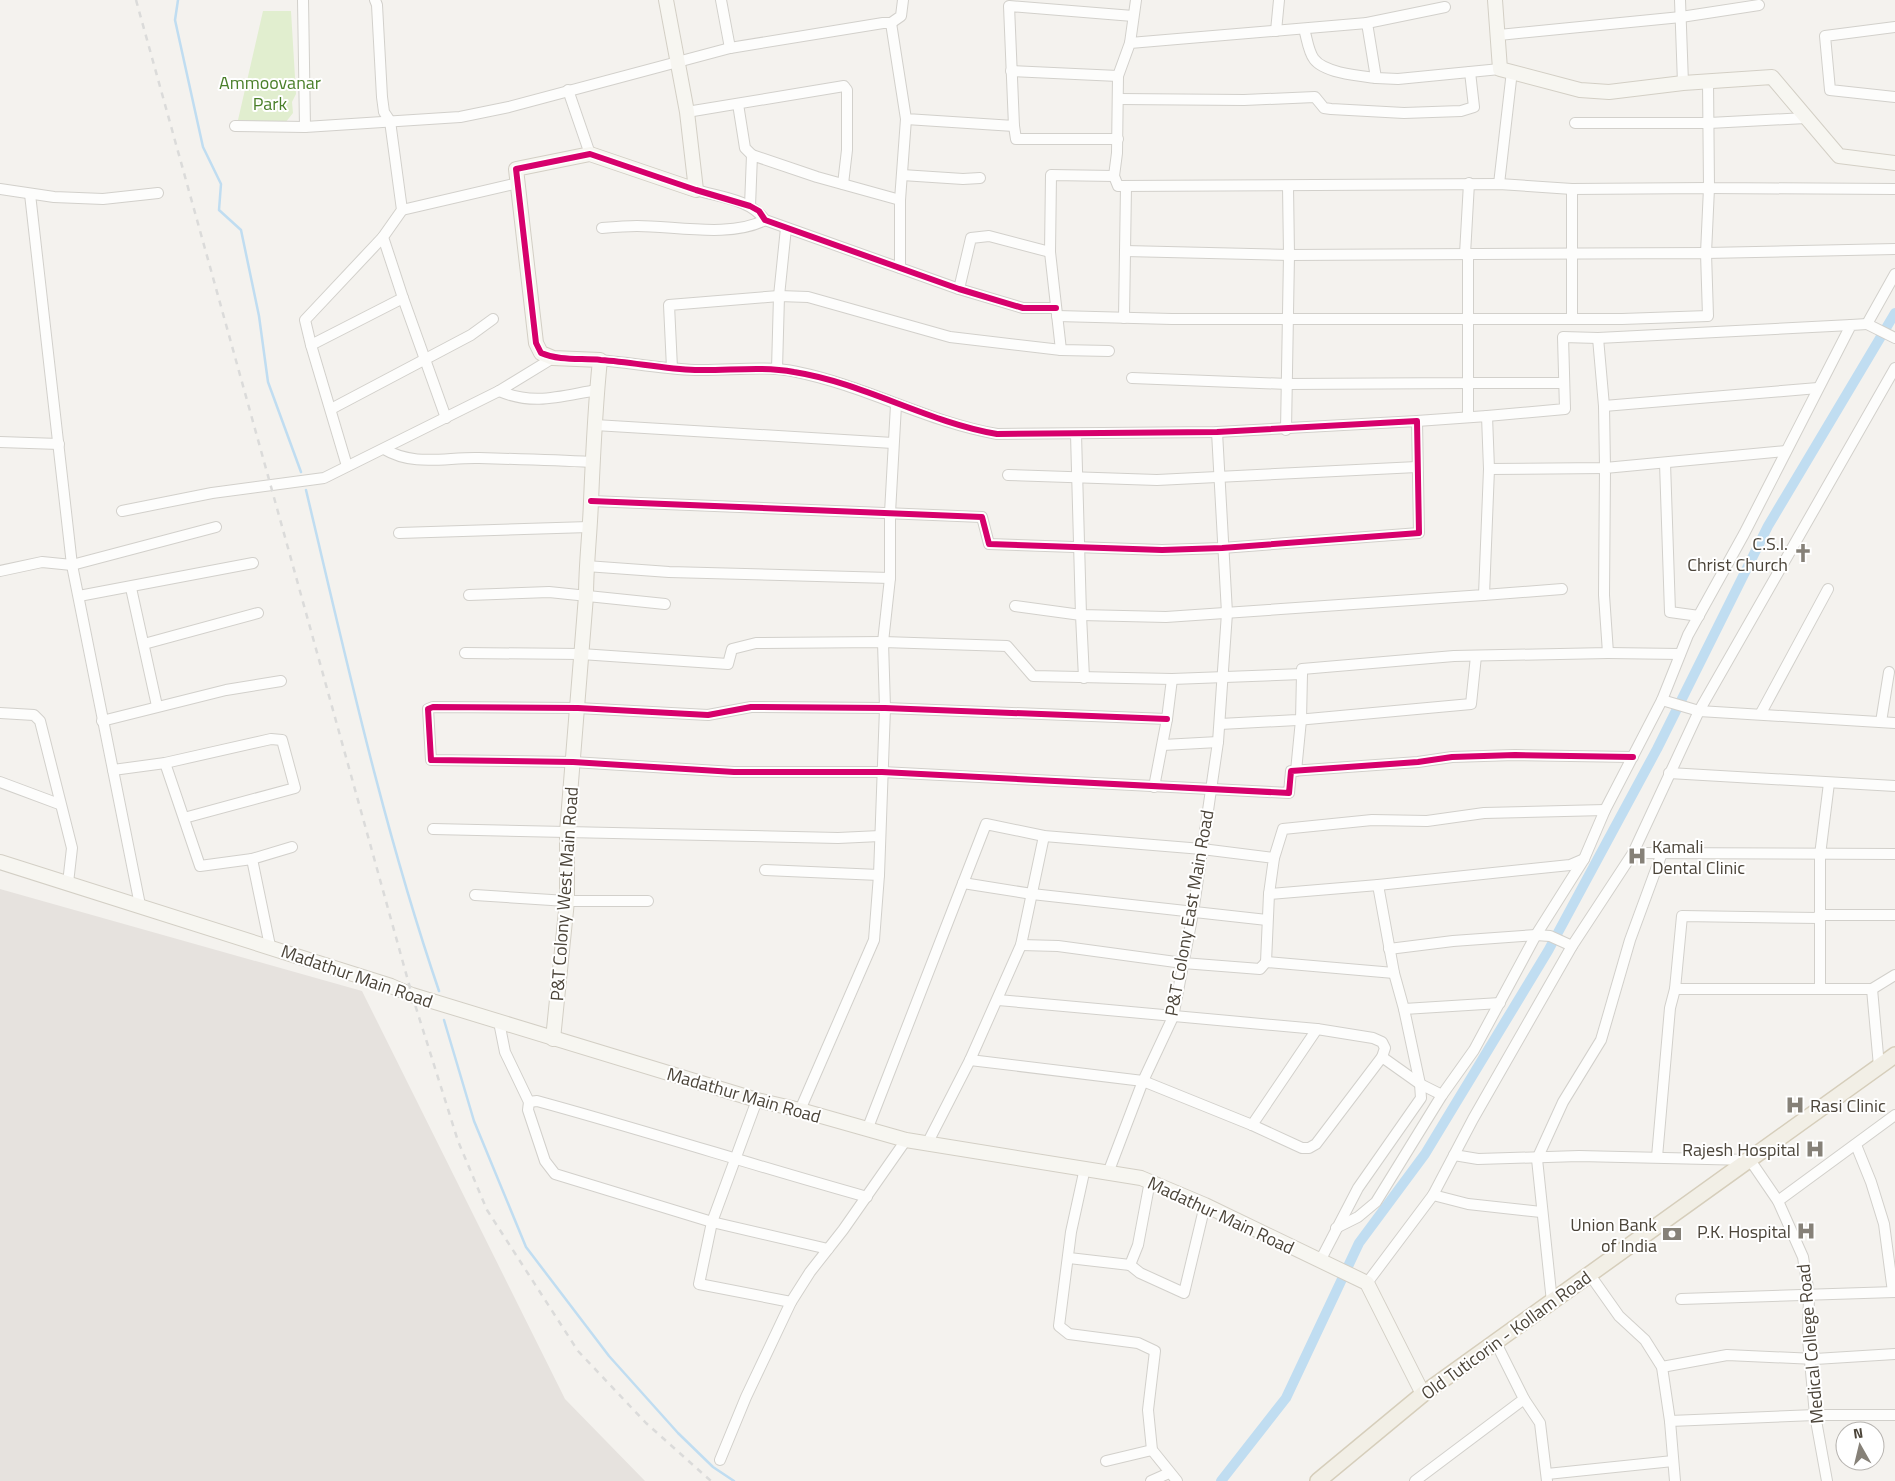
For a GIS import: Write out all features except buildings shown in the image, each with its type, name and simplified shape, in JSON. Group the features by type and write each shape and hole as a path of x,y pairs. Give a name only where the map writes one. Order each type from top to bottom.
{"main road":[{"name":"Old Tuticorin - Kollam Road","path":"1318,1481 1423,1394 1895,1056"}],"street":[{"path":"303,0 305,127"},
{"path":"375,0 377,5 382,97 384,112 390,121 402,210"},
{"path":"666,0 687,112 696,190"},
{"path":"721,0 730,48"},
{"path":"236,126 305,127 460,117 509,107 730,48 891,23 901,16 903,0"},
{"path":"1136,0 1130,42 1118,76 1118,139 1114,176 1118,186 1499,184 1572,189 1895,189"},
{"path":"1276,31 1279,0"},
{"path":"1496,0 1499,35 1506,70 1499,184"},
{"path":"1680,0 1683,83"},
{"path":"1499,35 1681,17 1759,4"},
{"path":"1118,139 1016,139 1009,6 1133,16"},
{"path":"1130,42 1367,23 1445,7"},
{"path":"891,23 906,119 900,200 900,268"},
{"path":"1367,23 1376,78"},
{"path":"1895,27 1825,36 1830,90 1895,97"},
{"path":"1304,29 1314,59 1322,67 1376,78 1398,79 1506,70 1580,90 1609,92 1683,83 1772,77 1839,156 1895,163"},
{"path":"1011,71 1118,76"},
{"path":"1119,99 1244,100 1315,97 1324,108 1331,109 1404,113 1461,111 1474,107 1470,72"},
{"path":"1708,81 1709,188 1706,253 1710,332"},
{"path":"687,112 844,86 847,90 847,150 843,184"},
{"path":"568,90 590,154"},
{"path":"738,104 745,148 752,155 900,200"},
{"path":"1575,123 1709,123 1806,118"},
{"path":"906,119 1014,126"},
{"path":"1708,316 1572,319 1124,318 1023,308 958,289 804,232 786,228 765,220 759,211 750,206 590,154 516,169 536,344 541,353 553,358 600,360 694,370 777,369 831,380 896,405 969,429 988,432 1076,434 1286,430 1565,409 1563,337 1598,338 1867,324 1892,336"},
{"path":"750,206 752,155"},
{"path":"902,175 963,179 980,178"},
{"path":"1061,350 1050,252 1051,175 1114,176"},
{"path":"348,466 305,320 382,238 402,210 518,183"},
{"path":"1468,417 1467,254 1469,184"},
{"path":"1124,318 1126,186"},
{"path":"1286,430 1289,319 1288,186"},
{"path":"0,189 30,194 103,199 158,193"},
{"path":"1572,189 1570,254 1572,319"},
{"path":"30,194 36,261 72,565 140,904"},
{"path":"602,228 639,226 733,228 753,226 765,220"},
{"path":"777,369 779,296 786,228"},
{"path":"958,289 971,238 989,236 1050,252"},
{"path":"382,238 446,418"},
{"path":"1125,251 1289,255 1706,253 1895,249"},
{"path":"1867,324 1895,274"},
{"path":"672,368 668,306 779,296 808,297 950,337 1061,350 1109,351"},
{"path":"311,345 403,298"},
{"path":"331,409 472,335 493,319"},
{"path":"1336,1228 1358,1217 1376,1202 1442,1095 1474,1050 1536,935 1584,859 1605,810 1662,700 1680,654 1699,616 1851,325"},
{"path":"1598,338 1604,406 1604,595 1608,653"},
{"path":"122,511 212,493 324,478 499,391 553,358"},
{"name":"P&T Colony West Main Road","path":"553,1040 567,901 567,832 586,596 591,462 600,360"},
{"path":"1423,1394 1361,1281 1434,1195 1454,1154 1572,946 1633,853 1699,711 1895,368"},
{"path":"1132,378 1288,384 1564,383"},
{"path":"1604,406 1818,388"},
{"path":"499,391 514,397 532,400 597,390"},
{"path":"800,1110 874,940 879,875 884,708 883,642 890,578 890,513 896,405"},
{"path":"1484,595 1489,469 1487,416"},
{"path":"591,502 982,517 989,544 1162,550 1222,548 1419,533 1417,421"},
{"path":"595,425 893,442"},
{"name":"P&T Colony East Main Road","path":"1108,1173 1143,1081 1173,1017 1193,913 1218,742 1227,613 1217,432"},
{"path":"1076,434 1084,678"},
{"path":"0,442 59,444"},
{"path":"384,449 399,458 424,460 476,458 591,462"},
{"path":"1489,469 1605,468 1786,451"},
{"path":"1665,463 1670,612 1699,616"},
{"path":"1008,475 1158,480 1418,467"},
{"path":"0,571 42,562 72,565 216,527"},
{"path":"399,533 589,527"},
{"path":"79,596 131,588 253,562"},
{"path":"586,566 669,572 890,578"},
{"path":"131,588 157,706"},
{"path":"1015,606 1081,615 1166,617 1562,589"},
{"path":"1761,713 1828,589"},
{"path":"469,595 549,592 665,604"},
{"path":"144,644 258,613"},
{"path":"465,653 581,654 728,664 732,649 756,643 883,642 1007,646 1032,676 1172,679 1302,674"},
{"path":"1296,771 1301,720 1302,669 1454,656 1608,653 1680,654"},
{"path":"1220,724 1301,720 1470,704 1476,656"},
{"path":"1881,722 1889,672"},
{"path":"1154,787 1168,719 1172,679"},
{"path":"102,721 226,690 281,681"},
{"path":"1662,700 1699,711 1761,713 1895,723"},
{"path":"1168,719 884,708 751,707 708,715 578,708 433,707 428,709 432,760 574,762 734,772 882,772 1289,793 1291,771 1418,762 1452,757 1515,755 1633,757"},
{"path":"0,713 34,715 40,721 72,848 68,882"},
{"path":"113,770 165,763 271,739 282,740 295,788 184,818"},
{"path":"1163,745 1218,742"},
{"path":"165,763 200,866 252,859 292,847"},
{"path":"1669,772 1895,786"},
{"path":"0,782 39,794 60,804"},
{"path":"1820,988 1820,855 1829,783"},
{"path":"1021,945 1058,946 1182,963 1260,969 1266,962 1269,894 1274,858 1283,829 1372,820 1427,820 1484,813 1605,810"},
{"path":"867,1130 986,824 1044,836 1202,849 1274,858"},
{"path":"433,829 838,838 880,836"},
{"path":"927,1144 970,1060 1021,945 1044,836"},
{"path":"1633,853 1895,854"},
{"path":"1552,1302 1541,1212 1538,1159 1563,1102 1601,1040 1630,940 1662,853"},
{"path":"252,859 270,946"},
{"path":"1269,894 1570,865 1584,859"},
{"name":"Madathur Main Road","path":"0,862 140,904 553,1040 757,1100 906,1140 1085,1168 1150,1181 1205,1205 1361,1281"},
{"path":"766,870 879,875"},
{"path":"963,883 1032,894 1267,920"},
{"path":"1322,1262 1336,1228 1358,1188 1420,1098 1420,1084 1404,1009 1394,973 1378,884"},
{"path":"474,895 567,901 648,900"},
{"path":"1657,1157 1670,1008 1675,989 1682,916 1895,915"},
{"path":"1389,949 1453,941 1536,935 1550,936 1572,946"},
{"path":"1266,962 1394,973"},
{"path":"1675,989 1820,988 1872,990 1895,975"},
{"path":"1872,990 1879,1066"},
{"path":"970,1060 1143,1081 1252,1125 1302,1148 1309,1148 1316,1144 1382,1057 1385,1048 1382,1042 1373,1038 1317,1029 998,1000"},
{"path":"1404,1009 1500,1003"},
{"path":"499,1022 505,1052 529,1102 528,1110 545,1161 555,1174 712,1222 828,1249"},
{"path":"1252,1125 1317,1029"},
{"path":"1382,1057 1420,1084 1442,1095"},
{"path":"757,1100 712,1222 699,1284 791,1302"},
{"path":"529,1102 537,1101 620,1124 735,1160 867,1197"},
{"path":"1778,1201 1895,1115"},
{"path":"720,1460 746,1397 791,1302 810,1272 867,1197 906,1140"},
{"path":"1681,1300 1894,1292 1884,1224 1871,1182 1856,1145"},
{"path":"1454,1154 1478,1159 1538,1159 1579,1156 1750,1160"},
{"name":"Medical College Road","path":"1750,1160 1778,1201 1803,1257 1809,1294 1810,1359 1815,1415 1827,1481"},
{"path":"1085,1168 1071,1232 1059,1326 1069,1334 1138,1342 1155,1351 1148,1410 1152,1450 1178,1481"},
{"path":"1130,1265 1138,1245 1150,1181"},
{"path":"1434,1195 1468,1204 1541,1212"},
{"path":"1069,1258 1130,1265 1140,1273 1184,1293 1205,1205"},
{"path":"1590,1275 1619,1316 1646,1340 1662,1367 1670,1421 1675,1481"},
{"path":"1496,1343 1524,1399 1540,1423 1547,1478 1673,1461"},
{"path":"1662,1367 1727,1356 1810,1359 1895,1354"},
{"path":"1415,1481 1524,1399"},
{"path":"1670,1421 1815,1415 1895,1415"},
{"path":"1106,1461 1152,1450"},
{"path":"1151,1481 1170,1473"}],"shaded area":[{"path":"0,889 362,991 565,1399 645,1481 0,1481"}],"green space":[{"name":"Ammoovanar Park","path":"263,11 291,11 296,94 292,102 293,113 285,123 238,120"}],"waterway":[{"path":"178,0 175,20 203,147 221,184 219,210 241,230 259,316 268,382 301,472"},
{"path":"1221,1481 1286,1398 1359,1243 1425,1154 1548,951 1657,749 1768,526 1895,313"},
{"path":"306,490 366,742 400,867 439,991"},
{"path":"444,1020 474,1121 526,1247 609,1356 678,1433 713,1467 734,1481"}],"railway":[{"path":"136,0 412,995 458,1141 487,1210 578,1351 646,1423 711,1481"}],"cycle path":[{"path":"591,501 982,517 989,544 1162,550 1222,548 1419,533 1417,421 1217,432 997,434 946,421 871,393 820,377 794,372 757,369 683,369 548,356 541,353 536,343 516,169 590,154 750,206 759,211 765,220 959,289 1023,308 1056,308"},
{"path":"1167,719 885,708 751,707 708,715 578,708 433,707 428,709 431,760 573,762 734,772 882,772 1289,793 1291,771 1418,762 1452,757 1515,755 1633,757"}],"place":[{"name":"C.S.I. Christ Church","path":"1803,553"},
{"name":"Kamali Dental Clinic","path":"1637,856"},
{"name":"Rasi Clinic","path":"1795,1105"},
{"name":"Rajesh Hospital","path":"1815,1149"},
{"name":"P.K. Hospital","path":"1806,1231"},
{"name":"Union Bank of India","path":"1672,1234"}]}
